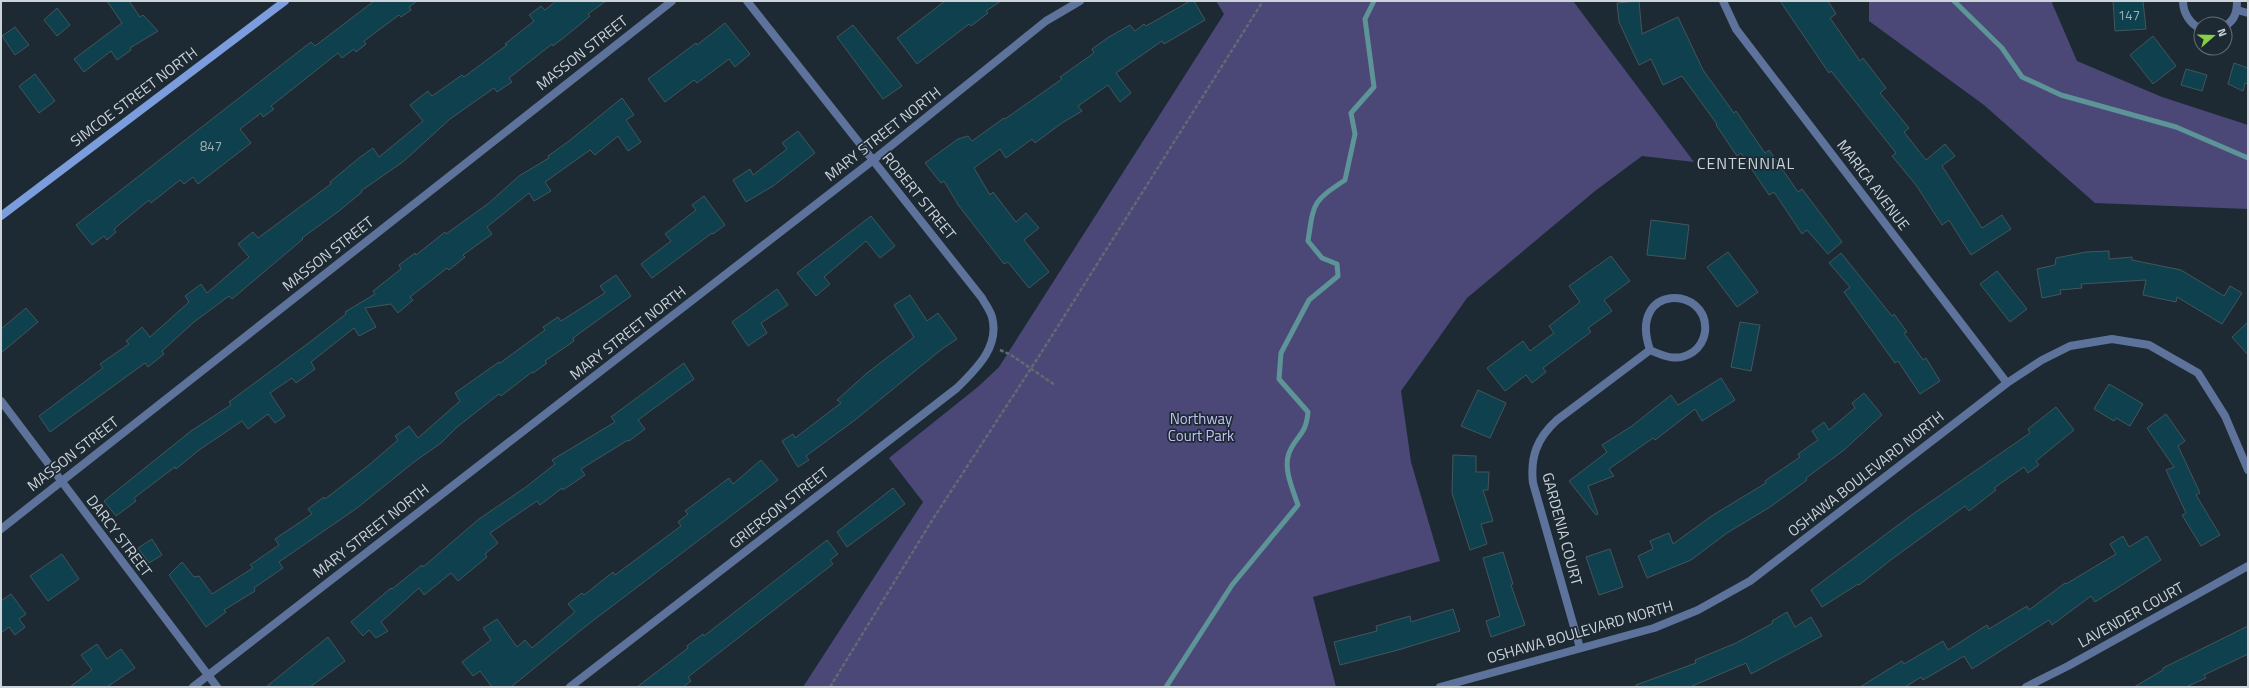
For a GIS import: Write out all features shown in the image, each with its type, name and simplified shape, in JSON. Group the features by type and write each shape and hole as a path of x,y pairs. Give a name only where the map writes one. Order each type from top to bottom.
{"main road":[{"name":"SIMCOE STREET NORTH","path":"1,216 285,1"}],"street":[{"name":"MASSON STREET","path":"1,529 672,1"},
{"name":"ROBERT STREET","path":"747,1 872,161 982,298 992,317 991,343"},
{"name":"MARY STREET NORTH","path":"193,687 872,161 1046,21 1080,1"},
{"name":"MARICA AVENUE","path":"1723,1 1736,29 2007,383"},
{"path":"2184,1 2184,12 2193,23"},
{"path":"2233,19 2237,10 2237,1"},
{"path":"2237,10 2248,14"},
{"path":"1676,297 1687,300 1699,309 1705,326 1704,336 1696,351 1676,359 1662,356 1650,350 1645,333 1645,322 1654,305 1663,300 1676,297"},
{"name":"OSHAWA BOULEVARD NORTH","path":"1440,687 1654,628 1698,610 1750,581 2007,383 2042,360 2070,346 2112,339 2149,345 2198,373 2225,416 2248,470"},
{"name":"GRIERSON STREET","path":"570,687 957,388 981,364 991,343"},
{"name":"GARDENIA COURT","path":"1580,648 1533,484 1533,456 1540,440 1557,420 1650,350"},
{"name":"DARCY STREET","path":"1,401 60,482 216,687"},
{"name":"LAVENDER COURT","path":"2026,687 2068,666 2248,566"}],"path":[{"path":"830,687 931,522 1030,369 1262,1"},
{"path":"991,343 1055,384"}],"green space":[{"name":"Northway Court Park","path":"1216,1 1573,1 1694,162 1642,156 1595,191 1467,298 1401,391 1411,462 1440,561 1313,597 1336,687 803,687 923,502 889,458 979,386 999,367 1224,14"},
{"path":"1869,1 2053,1 2052,3 2077,61 2162,97 2248,125 2248,209 2095,203 1984,105 1869,21"}],"building":[{"path":"107,1 129,1 140,17 143,15 158,31 130,48 131,50 117,60 111,51 84,72 74,59 122,23"},
{"path":"374,1 417,1 409,7 411,10 401,17 399,15 364,41 366,44 356,52 354,49 342,58 338,53 271,106 274,109 263,117 261,113 240,129 251,143 198,184 193,177 184,184 180,180 151,203 149,200 114,229 116,232 107,240 104,236 92,245 76,225 311,42 315,46"},
{"path":"556,1 606,1 588,14 590,16 572,31 553,46 552,44 509,78 512,82 497,92 494,88 450,119 404,161 361,191 362,192 339,211 302,238 303,239 232,299 229,296 194,322 162,351 164,354 148,367 145,363 50,432 39,416 103,368 100,364 129,344 126,341 142,327 150,337 189,302 185,296 201,284 207,293 249,257 238,244 253,232 258,238 331,184 330,182 373,148 379,157 423,121 410,105 428,91 432,96 462,75 464,77 507,45 505,44 534,21 529,15 541,6 545,10"},
{"path":"945,1 1001,1 986,11 988,13 971,26 969,24 917,64 897,38"},
{"path":"1190,1 1194,1 1205,20 1164,44 1162,41 1116,73 1131,93 1120,102 1108,85 1078,106 1082,111 1062,123 1035,143 1032,139 1006,158 1000,149 974,168 990,195 993,192 1016,222 1026,213 1039,228 1024,240 1049,272 1029,288 1008,262 1004,264 959,206 944,181 941,183 925,163 958,139 968,136 972,141 1004,118 1005,119 1062,79 1060,77 1094,53 1092,49 1109,37 1130,25 1135,31 1144,24 1146,26"},
{"path":"1639,1 1642,34 1678,17 1703,70 1734,113 1736,111 1765,153 1769,150 1798,192 1802,189 1842,242 1828,254 1807,230 1802,234 1774,192 1769,195 1741,153 1737,156 1716,125 1717,124 1682,76 1663,85 1651,59 1639,65 1619,22 1617,3"},
{"path":"1780,1 1828,1 1836,14 1830,18 1860,61 1863,58 1886,88 1880,93 1909,128 1904,132 1926,160 1945,144 1955,156 1942,166 1982,228 2002,215 2011,229 1971,255 1949,220 1942,225 1916,185 1892,156 1896,153 1831,71 1829,73"},
{"path":"2113,1 2143,1 2146,29 2115,31"},
{"path":"57,8 70,25 57,36 44,20"},
{"path":"725,23 750,54 735,67 729,59 697,83 694,80 665,102 648,79 696,43 697,45"},
{"path":"853,25 902,86 883,99 837,37"},
{"path":"15,27 29,45 15,55 2,36"},
{"path":"2153,36 2176,66 2153,84 2130,55"},
{"path":"2234,63 2248,68 2248,84 2245,83 2243,91 2228,84"},
{"path":"2186,69 2207,75 2202,91 2181,85"},
{"path":"35,74 55,101 39,113 19,86"},
{"path":"622,98 634,115 626,120 641,142 628,151 618,136 595,155 590,150 545,182 551,191 534,201 529,193 487,227 492,234 463,255 465,257 449,270 447,268 410,297 413,300 398,313 391,304 365,308 376,327 359,336 354,328 311,362 315,369 296,383 292,378 270,393 285,416 275,423 268,414 248,429 242,421 199,450 176,469 175,467 134,498 136,501 116,516 104,501 191,431 231,405 229,402 310,342 346,314 345,312 375,294 373,291 401,269 399,265 415,253 416,255 445,232 446,234 489,203 519,176 549,158 548,156"},
{"path":"798,131 815,153 773,186 746,202 733,180 750,169 753,175 787,149 782,143"},
{"path":"704,196 725,225 652,278 641,264 671,241 665,234 696,210 692,205"},
{"path":"871,216 895,246 880,258 866,241 824,277 830,284 816,296 797,273"},
{"path":"1651,220 1689,225 1685,259 1647,255"},
{"path":"2109,251 2109,259 2132,257 2132,260 2181,270 2224,296 2230,286 2242,293 2222,324 2177,297 2176,302 2143,295 2146,280 2081,284 2082,288 2060,290 2061,294 2042,298 2037,269 2055,265 2056,258 2086,252"},
{"path":"1728,252 1758,292 1737,307 1707,267"},
{"path":"1841,253 1892,316 1894,314 1907,332 1904,333 1923,360 1926,358 1940,381 1920,394 1898,361 1895,363 1844,292 1850,287 1829,263"},
{"path":"1611,256 1630,281 1604,300 1612,311 1588,328 1591,332 1543,368 1546,372 1532,383 1526,375 1505,391 1487,368 1523,341 1530,351 1554,333 1549,326 1580,302 1569,286"},
{"path":"1997,271 2027,309 2010,322 1980,284"},
{"path":"616,275 631,296 573,338 574,341 545,361 547,363 533,373 532,372 501,396 499,394 456,428 441,443 414,462 357,508 279,562 283,568 254,588 255,591 224,610 226,612 206,627 169,575 182,562 194,577 199,576 212,594 253,568 250,565 279,545 275,539 312,514 308,509 324,497 325,499 369,465 398,440 395,436 409,426 418,438 460,401 455,393 499,362 500,363 545,330 543,327 558,317 561,321 605,293 600,286"},
{"path":"777,289 788,305 761,323 767,333 748,346 732,322"},
{"path":"910,295 927,321 938,313 957,339 942,349 855,420 806,456 809,460 798,467 782,441 793,434 795,438 841,403 837,400 867,373 914,337 894,305"},
{"path":"26,308 38,322 1,353 1,329"},
{"path":"1740,322 1760,325 1751,371 1731,367"},
{"path":"2248,322 2248,355 2232,337"},
{"path":"684,363 694,379 638,420 645,429 629,441 628,440 581,469 585,475 563,490 562,488 540,505 537,501 490,533 498,543 485,554 487,557 458,581 451,573 424,595 419,588 381,622 388,631 376,638 369,630 363,636 351,622 391,588 392,589 422,565 423,567 479,519 526,487 555,464 552,460 615,422 611,417"},
{"path":"1721,378 1735,400 1702,421 1695,409 1655,440 1653,438 1609,469 1614,476 1588,486 1598,514 1596,515 1569,481 1607,452 1602,445 1632,426 1671,395 1678,405"},
{"path":"2109,384 2143,404 2130,426 2116,418 2114,421 2094,409"},
{"path":"1478,390 1506,403 1490,438 1461,426"},
{"path":"1864,393 1882,415 1844,450 1770,507 1727,533 1691,560 1647,578 1638,556 1653,549 1650,541 1669,533 1673,544 1713,515 1766,483 1765,481 1800,457 1798,454 1818,440 1812,431 1824,422 1829,430 1855,408 1852,403"},
{"path":"2056,407 2074,430 2036,461 2039,465 2028,473 2024,467 1994,488 1996,490 1969,511 1965,506 1859,585 1858,584 1822,607 1811,590 1913,514 2030,433 2028,429"},
{"path":"2166,414 2185,441 2178,446 2200,493 2196,495 2220,535 2201,546 2182,515 2186,513 2166,470 2174,467 2147,428"},
{"path":"1453,455 1476,456 1476,472 1489,472 1488,490 1483,490 1493,521 1481,524 1487,544 1470,550 1452,493"},
{"path":"761,460 778,480 586,626 511,687 492,687 480,671 473,676 462,662 491,640 483,628 497,619 517,647 525,640 532,648 575,612 568,604 582,593 584,595 613,572 615,575 681,526 678,522 688,514 685,511 729,478 733,484"},
{"path":"893,488 905,504 847,547 837,532"},
{"path":"2123,536 2129,547 2147,536 2161,560 2095,602 2091,596 2052,625 2049,620 1972,669 1964,656 1923,680 1921,677 1905,687 1860,687 1902,661 1904,664 1943,641 1948,650 1987,625 1989,629 2027,606 2029,610 2065,583 2066,584 2116,554 2110,544"},
{"path":"152,539 162,555 149,563 138,548"},
{"path":"827,540 838,554 830,560 833,564 688,677 691,681 683,687 637,687 688,648 687,646 703,634 704,636"},
{"path":"1610,549 1623,587 1599,595 1586,557"},
{"path":"1503,552 1513,584 1511,585 1525,625 1491,637 1486,621 1500,616 1483,558"},
{"path":"62,554 79,579 48,601 30,576"},
{"path":"11,594 26,614 19,619 25,627 15,635 9,627 1,633 1,601"},
{"path":"1453,609 1460,631 1398,650 1340,665 1334,642 1377,631 1376,626 1410,616 1411,622"},
{"path":"1787,612 1795,627 1811,617 1822,636 1751,674 1746,663 1690,687 1636,687 1636,685 1696,663 1695,660 1736,643 1773,623 1772,621"},
{"path":"2248,626 2248,654 2204,675 2206,678 2186,687 2134,687 2163,670 2163,668"},
{"path":"328,637 345,661 310,687 266,687"},
{"path":"97,644 107,659 121,649 135,668 107,687 70,687 92,670 81,655"}],"waterway":[{"path":"1166,687 1232,585 1298,505 1289,479 1287,459 1292,447 1303,431 1308,412 1279,379 1281,353 1309,300 1338,276 1337,264 1322,258 1308,241 1316,204 1326,193 1345,180 1355,134 1351,113 1374,87 1365,19 1374,1"},
{"path":"1954,1 2002,48 2022,77 2061,95 2176,127 2248,158"}],"district":[{"name":"CENTENNIAL","path":"1746,163"}]}
